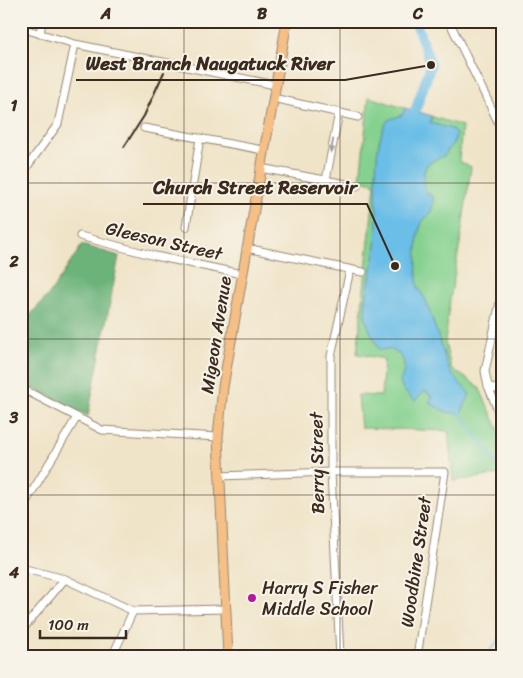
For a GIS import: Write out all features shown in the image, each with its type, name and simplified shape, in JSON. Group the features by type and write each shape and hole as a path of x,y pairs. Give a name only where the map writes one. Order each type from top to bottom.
{"main road":[{"name":"Migeon Avenue","path":"228,657 218,437 223,387 246,248 287,21"}],"street":[{"path":"40,34 42,21"},
{"path":"450,21 502,130"},
{"path":"21,28 75,44 275,84"},
{"path":"21,175 58,124 75,44"},
{"path":"272,98 358,117"},
{"path":"326,180 339,112"},
{"path":"144,128 263,150"},
{"path":"186,227 200,138"},
{"path":"260,168 357,186"},
{"name":"Gleeson Street","path":"80,236 156,256 242,274"},
{"path":"246,248 364,272"},
{"name":"Berry Street","path":"340,657 331,472 331,356 350,270"},
{"path":"502,293 485,371 488,386 502,420"},
{"path":"488,386 502,392"},
{"path":"21,388 102,430 218,437"},
{"path":"21,510 77,417"},
{"path":"219,476 331,472"},
{"name":"Woodbine Street","path":"331,472 445,472 417,657"},
{"path":"21,568 65,578 133,611 226,609"},
{"path":"21,631 65,578"},
{"path":"112,657 133,611"}],"green space":[{"path":"369,97 462,126 459,161 471,167 449,305 445,343 451,368 479,387 502,437 502,474 453,481 448,431 361,428 358,395 381,396 384,359 357,354 375,184 360,179"},
{"path":"82,245 119,256 88,416 21,382 21,325 51,292"}],"water":[{"path":"405,108 432,116 430,123 452,129 456,135 454,142 444,156 428,163 424,171 426,192 433,197 433,204 432,209 422,223 419,233 417,265 418,286 427,303 450,372 470,394 461,414 446,412 429,403 432,397 425,391 415,401 404,391 400,382 404,369 402,358 396,352 379,349 365,317 366,296 376,245 376,163 378,147 388,120 402,115"}],"waterway":[{"path":"415,21 431,65 415,111"},
{"path":"460,413 495,461 502,476"},
{"path":"485,657 502,636"}],"railway":[{"path":"124,147 144,116 164,72"}],"place":[{"name":"West Branch Naugatuck River","path":"431,65"},
{"name":"Church Street Reservoir","path":"395,266"},
{"name":"Harry S Fisher Middle School","path":"252,598"}]}
